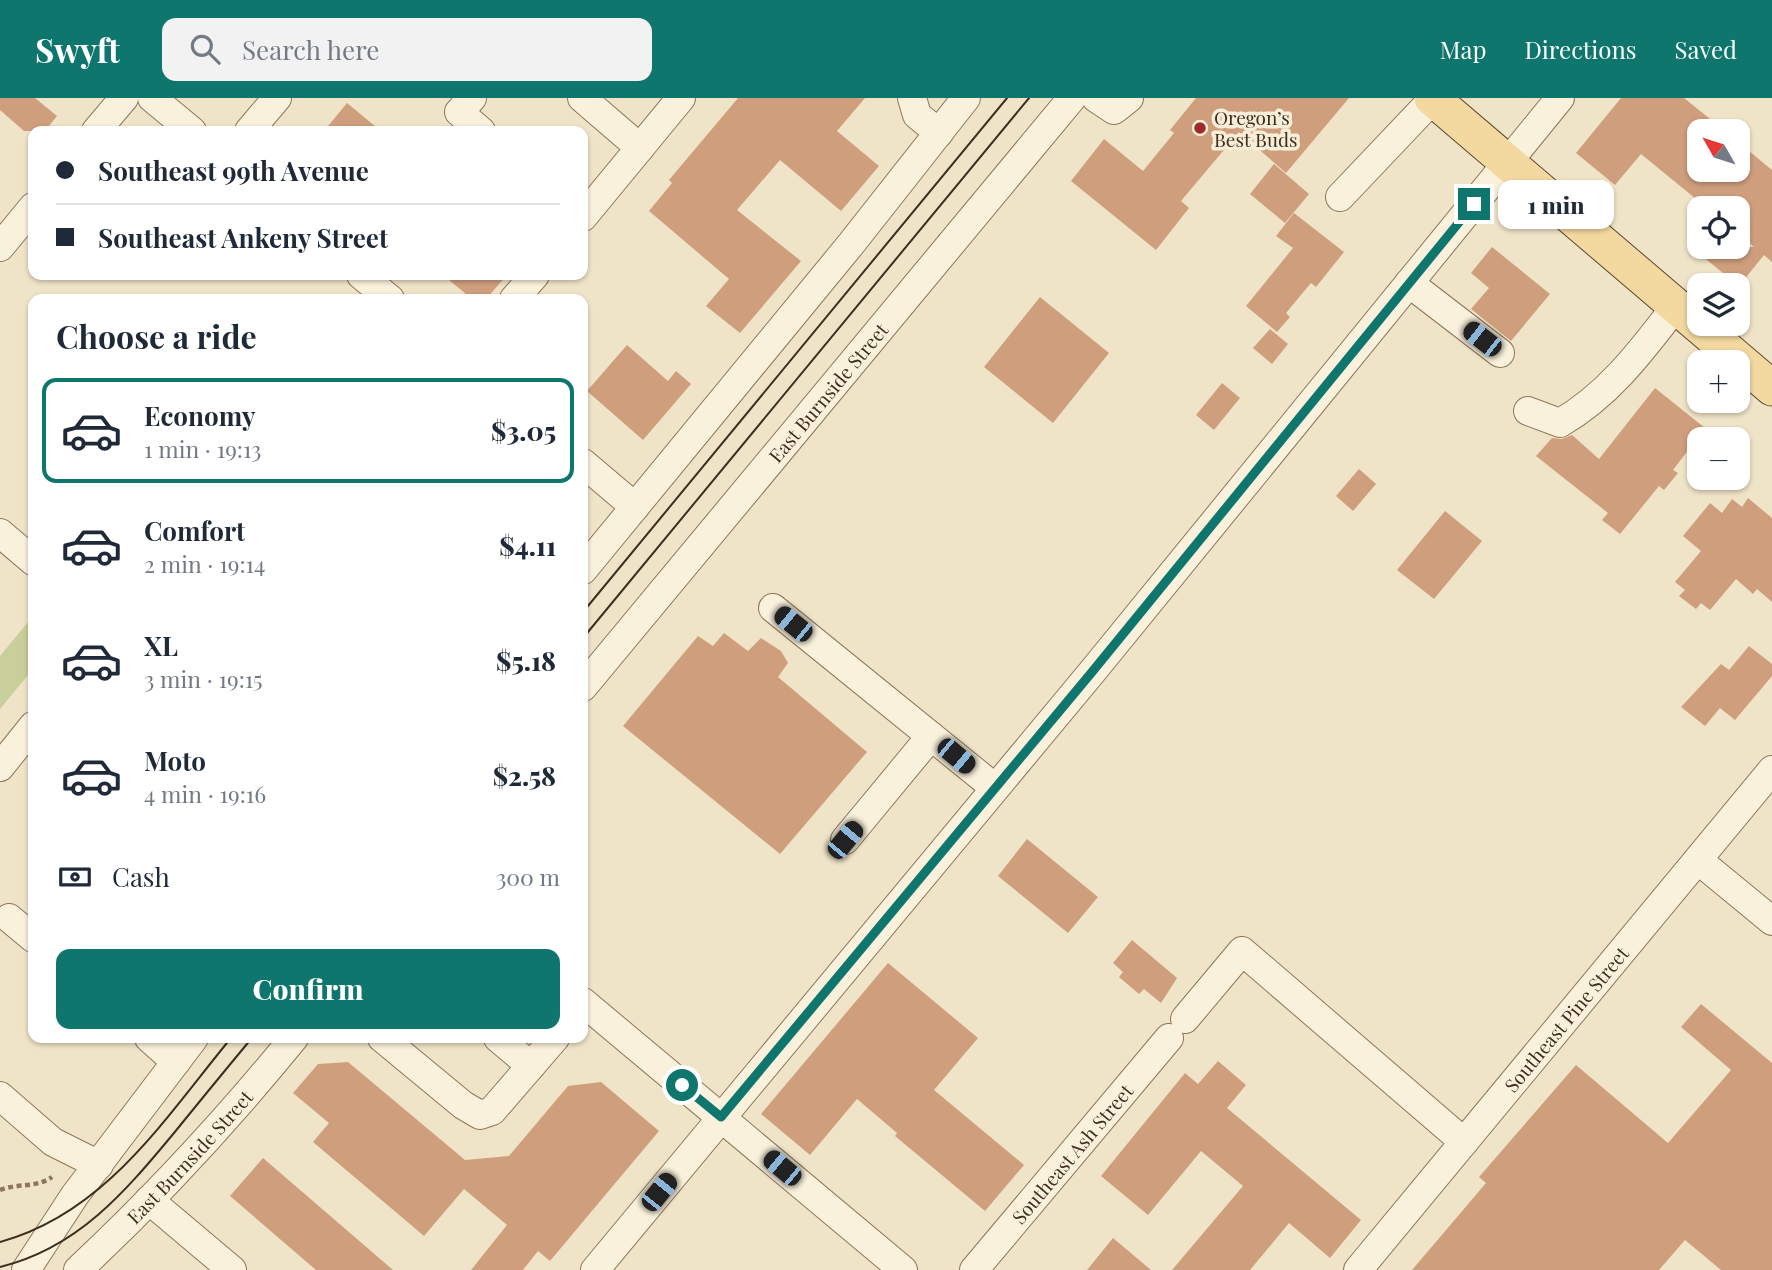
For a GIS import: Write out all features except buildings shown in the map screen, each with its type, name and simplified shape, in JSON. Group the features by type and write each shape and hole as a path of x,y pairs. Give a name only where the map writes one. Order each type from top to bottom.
{"main road":[{"path":"1432,98 1772,388"}],"street":[{"path":"100,126 124,98"},
{"path":"152,98 186,126"},
{"path":"254,126 277,98"},
{"path":"472,98 459,112 475,126"},
{"path":"582,98 640,148"},
{"path":"588,211 681,98"},
{"path":"912,98 917,115 939,133"},
{"path":"588,564 966,98"},
{"name":"East Burnside Street","path":"588,681 1072,98"},
{"path":"1096,98 1114,110 1129,98"},
{"path":"1340,197 1432,98"},
{"path":"594,1270 995,788 1560,98"},
{"path":"0,247 28,212"},
{"path":"367,280 384,294"},
{"path":"518,294 531,280"},
{"path":"1409,283 1500,353"},
{"path":"1528,411 1560,424 1589,407 1631,364 1676,306"},
{"path":"588,467 635,507"},
{"path":"0,533 28,557"},
{"path":"773,608 995,788"},
{"path":"0,766 28,732"},
{"path":"845,840 931,736"},
{"name":"Southeast Pine Street","path":"1358,1270 1772,770"},
{"path":"1698,860 1772,921"},
{"path":"9,918 28,934"},
{"name":"Southeast Ash Street","path":"974,1270 1241,951 1464,1142"},
{"path":"588,1007 903,1270"},
{"path":"155,1043 176,1062"},
{"path":"26,1270 99,1165 190,1043"},
{"name":"East Burnside Street","path":"78,1270 149,1200 247,1096 290,1043"},
{"path":"388,1043 463,1105 480,1115 492,1111 551,1043"},
{"path":"504,1043 531,1066"},
{"path":"0,1096 53,1142 99,1165"},
{"path":"149,1200 232,1270"}],"path":[{"path":"0,1190 22,1184 44,1183 56,1175"}],"green space":[{"path":"28,622 28,675 0,709 0,656"}],"tram line":[{"path":"588,606 1007,98"},
{"path":"588,632 1029,98"},
{"path":"0,1242 38,1228 72,1209 102,1186 157,1130 227,1043"},
{"path":"0,1267 53,1246 98,1215 156,1155 248,1043"}],"place":[{"name":"Oregon’s Best Buds","path":"1200,128"}],"route":[{"path":"682,1085 721,1117 1092,672 1474,204"}]}
